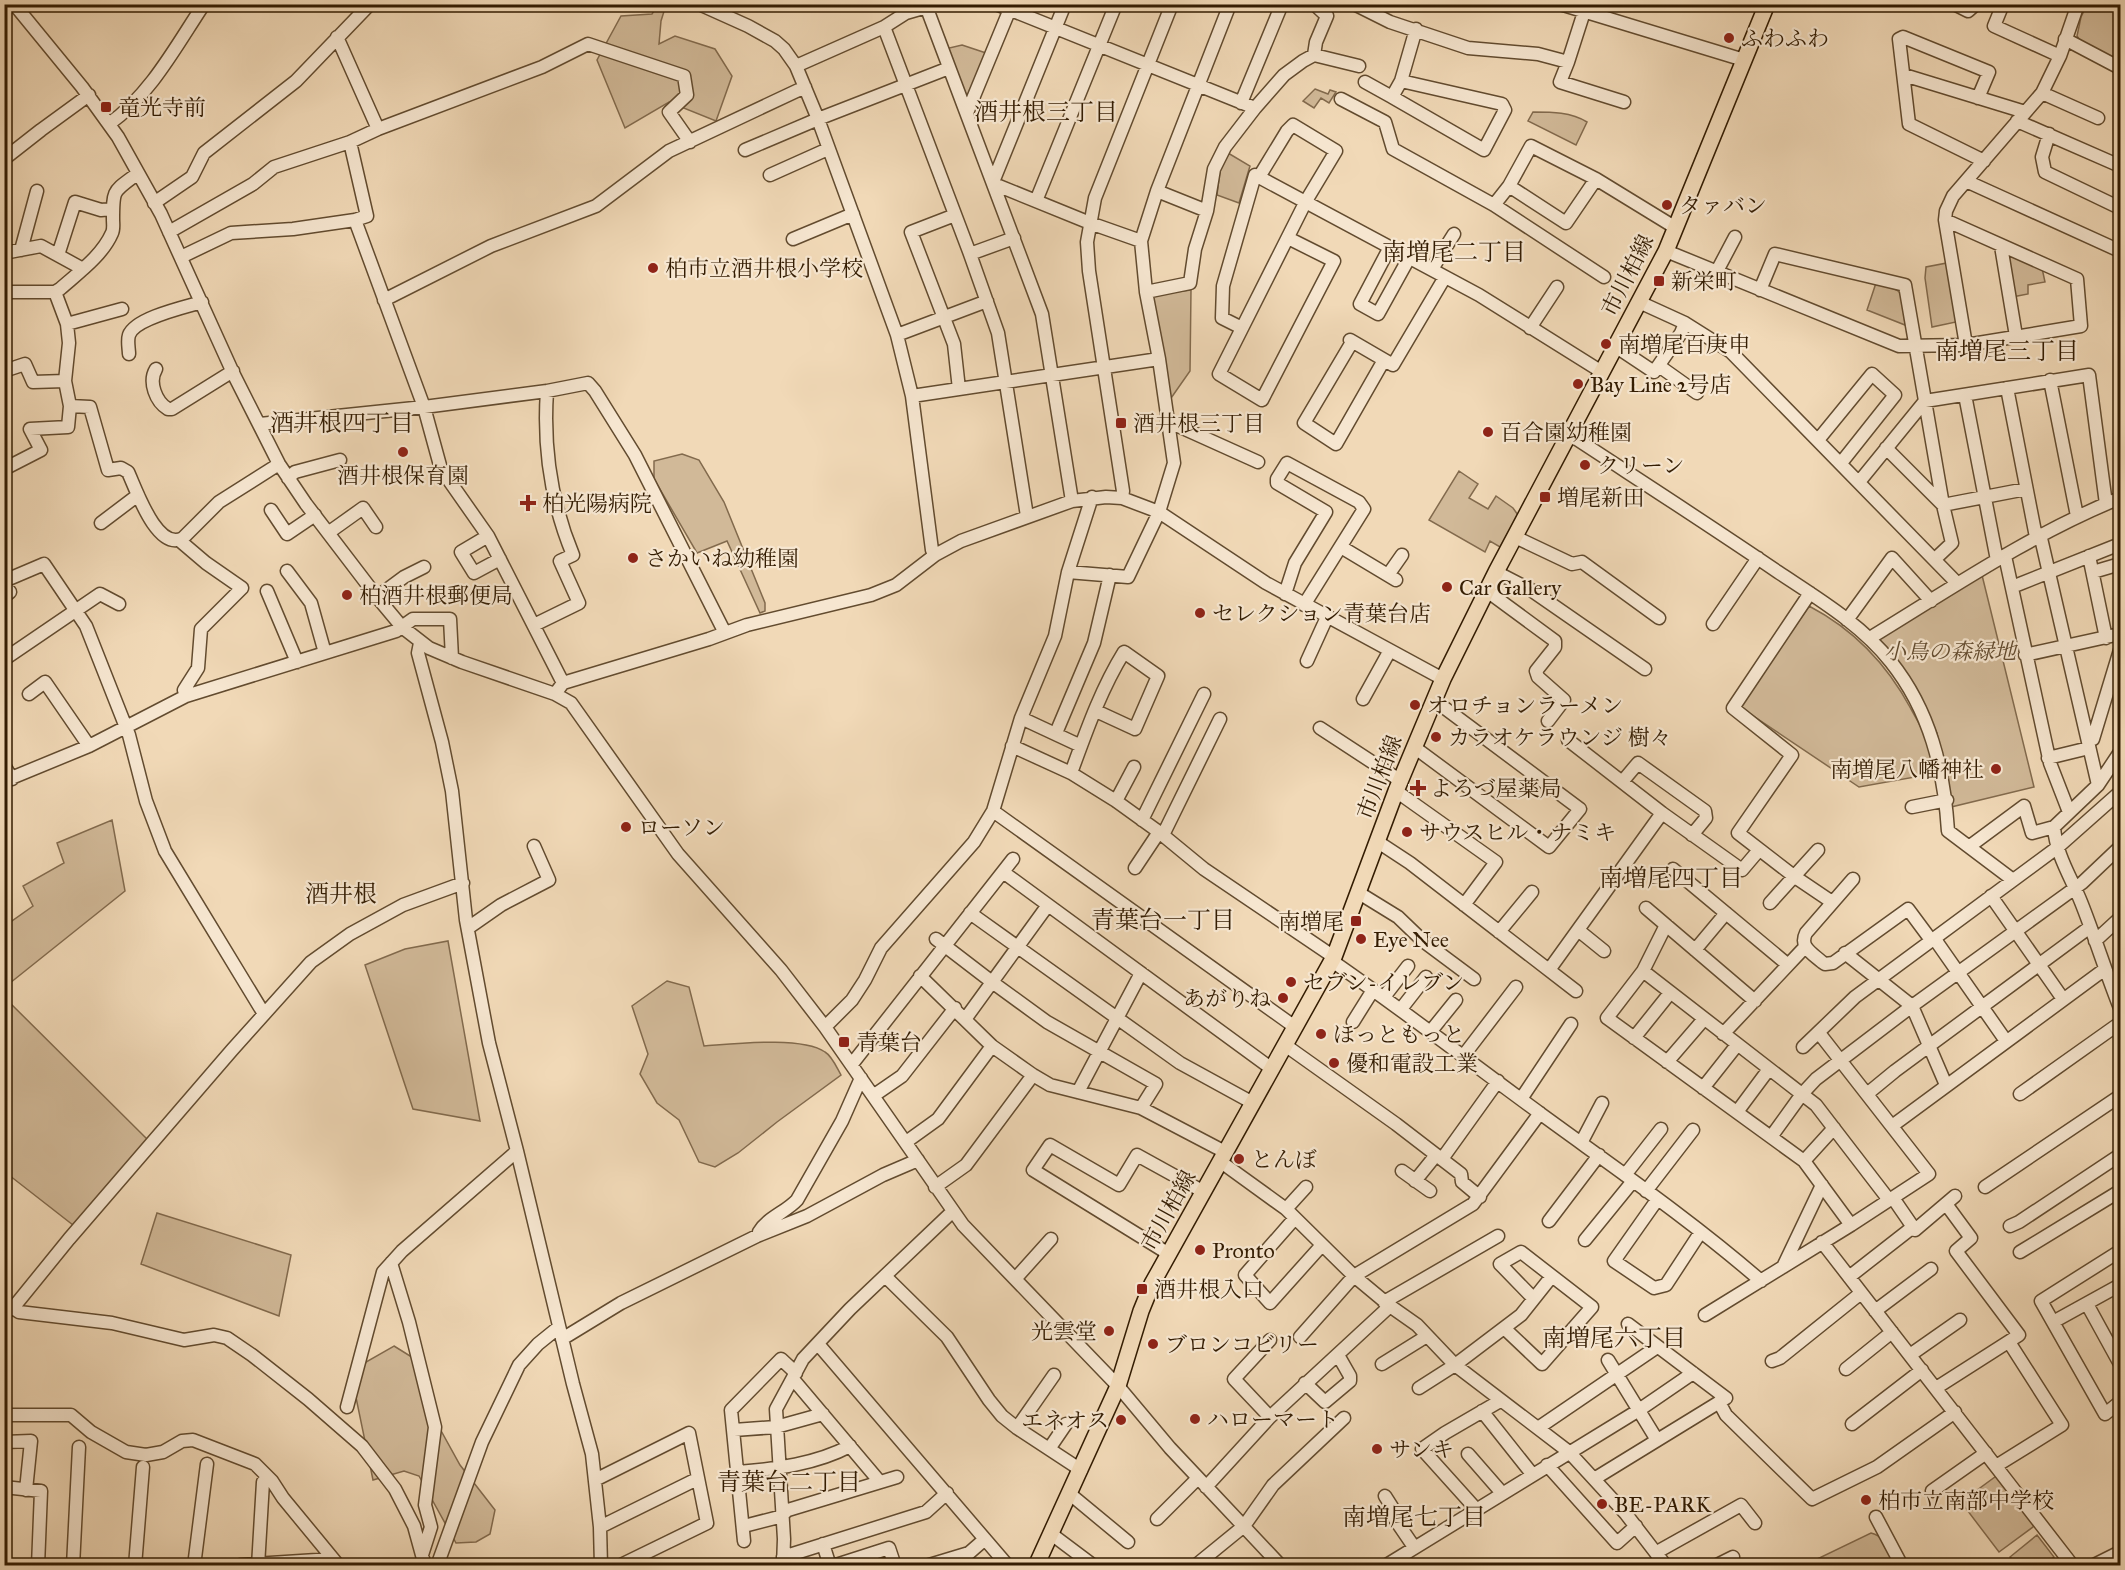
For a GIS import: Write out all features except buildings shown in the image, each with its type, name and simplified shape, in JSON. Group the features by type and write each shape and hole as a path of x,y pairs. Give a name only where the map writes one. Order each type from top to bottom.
{"main road":[{"name":"市川柏線","path":"1036,1566 1118,1386 1141,1311 1152,1284 1333,959 1398,786 1443,679 1496,572 1666,251 1767,4"}],"street":[{"path":"14,4 89,95 109,124 169,232 232,371 279,464 315,516 377,597 402,627 420,643 452,658 559,689 747,625 877,593 896,585 935,555 961,541 1027,516 1092,497 1122,498 1159,512 1285,594 1389,652 1443,679"},
{"path":"109,124 143,94 204,4"},
{"path":"154,203 192,177 204,153 296,81 370,4"},
{"path":"699,4 748,26 784,49 796,66 805,87 897,335 912,396 932,550 935,555"},
{"path":"996,4 1011,7 1056,29 1255,108"},
{"path":"994,183 1065,4"},
{"path":"1036,201 1116,4"},
{"path":"1122,498 1123,491 1088,259 1090,223 1095,198 1172,4"},
{"path":"1068,572 1128,577 1159,512 1174,463 1159,359 1146,292 1141,241 1156,191 1230,4"},
{"path":"1241,103 1282,4"},
{"path":"1314,4 1327,16 1316,42 1314,55"},
{"path":"1354,4 1390,22 1468,48 1538,54 1568,62"},
{"path":"1560,4 1744,60"},
{"path":"1954,4 1968,11 1976,4"},
{"path":"2003,4 1994,26 2060,56"},
{"path":"1966,345 1945,220 1946,211 1953,196 2042,93 2060,56 2078,4"},
{"path":"796,66 884,27 906,12 932,5 949,68 1042,314 1072,501"},
{"path":"967,114 1011,7"},
{"path":"1584,12 1560,82 1624,102"},
{"path":"884,27 998,333 1027,516"},
{"path":"1392,97 1401,81 1416,29"},
{"path":"1978,99 1989,72 1904,36 1899,39 1909,124 1984,161"},
{"path":"338,38 378,129"},
{"path":"2065,39 2121,68"},
{"path":"169,232 253,184 274,167 350,142 378,129 542,67 588,44 684,76 687,95 669,112 690,141"},
{"path":"1146,292 1190,283 1195,249 1208,211 1214,170 1224,147 1284,75 1314,55 1359,66"},
{"path":"745,150 906,83 949,68"},
{"path":"1904,75 1978,99 2021,117 2049,134 2121,166"},
{"path":"1365,82 1484,150 1505,110 1502,104 1401,81"},
{"path":"384,300 491,246 596,206 669,152 805,87"},
{"path":"2042,93 2098,118"},
{"path":"4,159 89,95"},
{"path":"1341,99 1385,122 1393,149 1494,205 1604,277"},
{"path":"1259,177 1293,125 1336,151 1306,201 1219,374 1262,400 1334,261 1288,238"},
{"path":"2049,134 2042,158 2045,172 2121,208"},
{"path":"181,257 231,233 293,229 355,220 367,216 350,142"},
{"path":"1494,205 1509,186 1531,146 1596,179 1676,228"},
{"path":"770,175 828,149"},
{"path":"4,291 56,292 83,269 106,244 113,231 113,196 116,189 137,174"},
{"path":"1242,328 1222,318 1223,286 1255,175 1479,295 1602,372"},
{"path":"1509,186 1566,223 1596,179"},
{"path":"1966,181 2121,251"},
{"path":"994,183 1090,223 1141,241"},
{"path":"21,250 37,191"},
{"path":"1156,191 1208,211"},
{"path":"58,255 75,202 101,210 113,209"},
{"path":"793,239 853,214"},
{"path":"955,215 911,232 954,344 959,389"},
{"path":"355,220 424,407 441,469 488,536 534,625 559,689 678,854 781,970 825,1028 906,1142 952,1212 1118,1386 1202,1482 1281,1566"},
{"path":"1666,251 1899,346 1966,345 2081,326 2077,279 1945,220"},
{"path":"1432,269 1454,234"},
{"path":"1716,273 1735,237"},
{"path":"970,254 1014,238"},
{"path":"4,252 41,246 83,269"},
{"path":"2001,246 2016,336"},
{"path":"1390,247 1360,304 1378,314 1409,258"},
{"path":"1760,290 1775,254 1905,285 1942,505 1952,543 1935,559"},
{"path":"1384,360 1336,444 1304,423 1351,341 1393,365 1446,277"},
{"path":"1530,328 1557,287"},
{"path":"4,469 41,450 30,429 68,427 70,406 65,381 69,343 67,324 56,292"},
{"path":"129,354 129,334 134,329 153,317 202,302"},
{"path":"897,335 987,302"},
{"path":"1639,302 1685,322 1731,352 1957,583"},
{"path":"67,324 122,309"},
{"path":"1615,346 1654,372 1681,333 1685,322"},
{"path":"912,396 1159,359"},
{"path":"4,371 25,364 33,382 65,381"},
{"path":"1659,366 1697,393"},
{"path":"156,369 152,376 152,385 162,405 168,410 232,371"},
{"path":"1818,440 1872,374 1895,395 1841,463"},
{"path":"1859,482 1925,401 2089,375 2106,504"},
{"path":"2050,380 2078,516"},
{"path":"260,424 424,407 547,391 588,383 635,455 725,633"},
{"path":"2007,388 2026,489 2049,571 2098,785"},
{"path":"534,625 579,603 560,561 573,555 558,514 550,478 546,441 547,391"},
{"path":"1965,395 1984,497 2001,558 2012,587 2048,758 2069,812"},
{"path":"70,406 90,406 108,470 121,468 128,472 157,530 164,537 179,540 206,563 242,588 201,629 198,668 184,690 186,696"},
{"path":"1167,421 1234,445 1257,462"},
{"path":"1569,434 1810,593 1870,638 1892,663 1927,724 1947,800 1948,831 2013,880"},
{"path":"1886,448 1942,505"},
{"path":"288,477 295,472 340,460"},
{"path":"179,540 219,502 279,464"},
{"path":"1285,594 1295,562 1326,512 1278,483 1277,479 1287,464 1364,506 1364,512 1304,605"},
{"path":"1942,505 2026,489"},
{"path":"101,523 138,495"},
{"path":"825,1028 852,1000 866,980 881,948 974,842 993,811 1021,718 1055,636 1068,572 1092,497"},
{"path":"1870,638 1957,583 2038,536 2121,498"},
{"path":"328,533 363,508 376,527"},
{"path":"271,510 287,534 315,516"},
{"path":"488,536 460,552 474,573 500,559"},
{"path":"1515,537 1572,564 1582,562 1659,618"},
{"path":"2012,587 2121,544"},
{"path":"1341,547 1392,577 1402,555"},
{"path":"2089,556 2106,638"},
{"path":"1713,624 1758,558"},
{"path":"1846,620 1892,558 1931,601"},
{"path":"4,597 10,592 4,583 44,564 86,626 126,727 146,801 165,851 264,1014"},
{"path":"2093,572 2121,564"},
{"path":"377,597 404,577 424,567"},
{"path":"287,571 311,603 325,653"},
{"path":"1496,572 1531,590 1645,669"},
{"path":"1056,733 1094,643 1110,575"},
{"path":"267,591 297,662"},
{"path":"1487,591 1555,641 1555,647 1536,674 1564,700 1548,721"},
{"path":"1810,593 1733,708 1792,754 1738,833 1832,902"},
{"path":"6,658 100,594 120,604"},
{"path":"1307,661 1327,617"},
{"path":"4,765 8,780 89,746 186,696 396,632 413,619 450,619 452,658"},
{"path":"2025,655 2121,634"},
{"path":"420,643 418,652 452,790 468,928 489,1043 560,1333 586,1427 596,1480 602,1566"},
{"path":"2048,758 2088,744 2093,739 2121,650"},
{"path":"1071,773 1112,671 1124,652 1158,676 1135,729 1096,711"},
{"path":"1364,699 1389,652"},
{"path":"29,694 45,682 89,746"},
{"path":"1142,820 1204,694"},
{"path":"1414,747 1549,847 1580,809 1434,700"},
{"path":"1021,718 1081,746"},
{"path":"1135,868 1161,834 1220,719"},
{"path":"1320,728 1496,862 1464,905"},
{"path":"1568,740 1662,813 1742,870 1759,850"},
{"path":"1012,746 1071,773 1116,801 1204,868 1333,959 1599,1155 1737,1260 1761,1281"},
{"path":"1970,846 2024,806 2032,833 2054,827 2098,785 2119,759"},
{"path":"1622,782 1638,763 1705,811 1706,818 1692,835"},
{"path":"1116,801 1134,766"},
{"path":"1803,1047 1855,997 2058,847 2121,792"},
{"path":"1912,807 1947,800"},
{"path":"993,811 1295,1027"},
{"path":"1549,970 1662,813"},
{"path":"2054,827 2065,868 2075,887 2121,1008"},
{"path":"1378,842 1576,991"},
{"path":"468,928 501,905 549,880 534,846"},
{"path":"1771,1137 1802,1094 1816,1079 1912,1006 2082,883 2121,847"},
{"path":"1770,903 1818,850"},
{"path":"852,1064 920,976 940,942 970,913 1013,859"},
{"path":"1673,869 1787,964"},
{"path":"1003,872 1272,1068"},
{"path":"1853,879 1806,933 1803,938 1805,947 1825,964 1833,963 1845,952 1908,909 1958,973 2006,1041"},
{"path":"424,1560 414,1526 395,1489 362,1446 252,1354 226,1338 214,1335 184,1340 112,1323 9,1310 311,962 350,934 403,905 463,883"},
{"path":"1499,932 1532,892"},
{"path":"1359,893 1398,917 1423,941 1474,979"},
{"path":"1991,896 2063,999"},
{"path":"966,1018 1048,905"},
{"path":"1646,908 1755,1001"},
{"path":"970,913 1180,1063 1252,1103"},
{"path":"1695,950 1726,913"},
{"path":"2095,941 2121,918"},
{"path":"1666,925 1643,971 1607,1018 1804,1161 1851,1225"},
{"path":"1867,1094 1929,1045 2090,927"},
{"path":"1578,930 1604,951"},
{"path":"940,942 1047,1022 1156,1084 1140,1108"},
{"path":"1723,1034 1805,947"},
{"path":"1845,952 1912,1006 1946,1085"},
{"path":"1384,997 1408,966"},
{"path":"1892,1126 2105,969"},
{"path":"1643,971 1816,1105 1916,1230 1950,1200 1971,1238 1956,1251 2019,1335 1936,1388"},
{"path":"1078,1092 1142,973"},
{"path":"920,976 993,1046 1033,1075 1050,1085 1140,1108 1223,1157 1286,1209 1354,1276 1387,1304 1417,1325 1455,1365 1569,1452 1636,1526 1666,1566"},
{"path":"1401,1009 1426,977"},
{"path":"1464,1055 1516,987"},
{"path":"1353,1022 1373,990"},
{"path":"1634,1038 1670,993"},
{"path":"1431,1031 1456,1000"},
{"path":"873,1096 902,1076 955,1008"},
{"path":"1667,1062 1704,1019"},
{"path":"2020,1094 2121,1023"},
{"path":"1521,1099 1571,1024"},
{"path":"1705,1315 1929,1174 1819,1033"},
{"path":"1285,1045 1461,1174 1462,1182 1480,1197"},
{"path":"1703,1088 1737,1045"},
{"path":"906,1142 938,1119 993,1046"},
{"path":"1737,1112 1769,1069"},
{"path":"935,1187 966,1165 1033,1075"},
{"path":"757,1236 762,1227 790,1208 797,1200 842,1121 861,1078"},
{"path":"1415,1181 1439,1157 1498,1081"},
{"path":"1985,1186 2121,1096"},
{"path":"1581,1143 1602,1103"},
{"path":"1300,1337 1354,1276 1464,1211 1480,1197 1540,1113"},
{"path":"1804,1161 1834,1128"},
{"path":"1585,1240 1660,1129"},
{"path":"1646,1191 1693,1130"},
{"path":"1169,1254 1033,1170 1050,1145 1119,1185 1137,1155 1204,1192"},
{"path":"347,1407 383,1272 402,1251 517,1151"},
{"path":"1549,1221 1599,1155"},
{"path":"2010,1226 2121,1155"},
{"path":"437,1566 482,1442 519,1365 537,1344 757,1236 807,1216 883,1175 918,1160"},
{"path":"1402,1171 1430,1191"},
{"path":"1783,1268 1822,1185"},
{"path":"1286,1209 1306,1187"},
{"path":"2020,1252 2121,1191"},
{"path":"1657,1200 1614,1261 1654,1288 1665,1285 1700,1233"},
{"path":"947,1493 926,1512 823,1544 783,1561 783,1513 776,1409 803,1359 850,1309 952,1212"},
{"path":"1295,1218 1245,1275 1270,1303 1322,1245"},
{"path":"1849,1277 1913,1227"},
{"path":"1157,1519 1202,1482 1305,1383 1338,1355 1387,1304 1498,1236"},
{"path":"1016,1278 1052,1239"},
{"path":"1822,1242 2073,1566"},
{"path":"2121,1251 2041,1301 2105,1414 2121,1402"},
{"path":"1504,1328 1542,1364 1592,1307 1521,1252 1500,1264 1533,1298"},
{"path":"391,1263 409,1322 435,1427 425,1505 431,1527 424,1560"},
{"path":"1875,1311 1931,1269"},
{"path":"885,1276 947,1337 1002,1416 1081,1470"},
{"path":"1419,1388 1455,1365 1521,1315 1552,1276"},
{"path":"2053,1322 2120,1286"},
{"path":"1772,1360 1780,1358 1861,1293"},
{"path":"2087,1304 2121,1364"},
{"path":"1911,1355 1960,1320"},
{"path":"1594,1479 1726,1398 1628,1324"},
{"path":"1846,1369 1892,1332"},
{"path":"1382,1364 1427,1336"},
{"path":"1270,1340 1234,1379 1270,1417"},
{"path":"1996,1466 2062,1425 2009,1342"},
{"path":"818,1344 1008,1566"},
{"path":"1538,1428 1657,1347"},
{"path":"1305,1383 1325,1402 1350,1381 1350,1376 1338,1355"},
{"path":"744,1541 731,1410 781,1359 880,1482"},
{"path":"1608,1360 1657,1440"},
{"path":"1852,1424 1922,1370"},
{"path":"1385,1566 1639,1410 1693,1373"},
{"path":"1017,1428 1054,1375"},
{"path":"1476,1509 1422,1449 1500,1401"},
{"path":"1719,1402 1726,1415 1812,1498 1877,1467 1955,1412"},
{"path":"1482,1411 1533,1474"},
{"path":"734,1430 776,1427 823,1414"},
{"path":"4,1415 71,1415 91,1432 126,1452 146,1455 163,1452 182,1442 193,1440 255,1464 272,1481 335,1562"},
{"path":"1195,1566 1244,1526 1273,1485 1344,1418"},
{"path":"1049,1449 1066,1424"},
{"path":"596,1480 689,1433 707,1523 619,1566"},
{"path":"4,1442 31,1441 26,1490"},
{"path":"738,1472 779,1469 838,1452 850,1446"},
{"path":"73,1566 79,1447"},
{"path":"1932,1491 1986,1453"},
{"path":"1468,1454 1502,1493"},
{"path":"194,1566 207,1464"},
{"path":"1547,1465 1617,1543 1636,1526"},
{"path":"135,1566 143,1467"},
{"path":"744,1526 779,1517 788,1510 897,1477"},
{"path":"600,1527 698,1479"},
{"path":"258,1565 262,1482"},
{"path":"4,1487 41,1491 38,1566"},
{"path":"1070,1494 1128,1542"},
{"path":"1385,1496 1392,1507 1388,1509 1414,1547"},
{"path":"1657,1552 1742,1505 1755,1523"},
{"path":"1876,1517 1902,1566"},
{"path":"1050,1533 1094,1566"},
{"path":"926,1566 969,1552 986,1539"},
{"path":"823,1544 832,1566 889,1548 895,1566"},
{"path":"2092,1566 2121,1552"},
{"path":"1715,1566 1733,1557"},
{"path":"240,1565 335,1562"}],"green space":[{"path":"658,5 666,5 661,21 659,44 675,36 715,49 732,76 716,121 669,102 625,128 597,60 621,16 652,14"},
{"path":"2087,5 2120,5 2120,63 2081,42 2077,36 2081,17"},
{"path":"962,45 989,54 965,102 945,49"},
{"path":"1315,89 1328,94 1330,90 1336,92 1329,103 1321,98 1314,108 1303,101"},
{"path":"1533,112 1568,114 1587,122 1576,145 1528,121"},
{"path":"1228,153 1250,166 1239,203 1217,195 1220,170"},
{"path":"2012,255 2042,268 2045,282 2028,285 2028,294 2012,297 2006,259"},
{"path":"1947,263 1956,322 1932,327 1925,278 1926,267"},
{"path":"1876,283 1894,289 1902,295 1905,325 1867,310"},
{"path":"1191,290 1190,371 1169,401 1152,295"},
{"path":"682,454 699,460 724,502 765,603 765,611 760,613 727,541 697,553 654,479 654,461"},
{"path":"1459,471 1478,484 1469,498 1488,509 1496,496 1513,508 1518,515 1500,547 1490,541 1485,552 1429,520"},
{"name":"小鳥の森緑地","path":"1981,571 2034,787 1951,807 1937,733 1922,703 1879,641 1880,636"},
{"path":"1809,606 1826,615 1855,637 1891,677 1921,727 1931,753 1932,774 1859,787 1740,707"},
{"path":"112,820 125,891 5,987 5,926 33,906 23,886 64,863 57,843"},
{"path":"448,941 480,1121 413,1109 365,965 405,949"},
{"path":"667,981 689,987 704,1046 767,1042 800,1044 814,1047 828,1054 841,1075 738,1153 715,1167 699,1162 679,1120 657,1103 640,1074 648,1054 632,1006"},
{"path":"4,997 148,1140 73,1225 5,1172"},
{"path":"157,1213 291,1255 279,1316 141,1264"},
{"path":"394,1346 423,1364 439,1427 460,1465 495,1510 490,1534 476,1542 456,1543 419,1476 404,1471 373,1480 353,1383 366,1362"},
{"path":"1999,1474 2037,1524 1999,1552 1961,1502"},
{"path":"1871,1533 1884,1541 1896,1565 1818,1565 1815,1560"},
{"path":"2037,1535 2054,1557 2044,1565 2017,1565 2010,1557"}],"place":[{"name":"ふわふわ","path":"1729,38"},
{"name":"竜光寺前","path":"106,107"},
{"name":"タァバン","path":"1667,205"},
{"name":"柏市立酒井根小学校","path":"653,268"},
{"name":"新栄町","path":"1659,281"},
{"name":"南増尾百庚申","path":"1606,344"},
{"name":"Bay Line 2号店","path":"1578,384"},
{"name":"酒井根三丁目","path":"1121,423"},
{"name":"百合園幼稚園","path":"1488,432"},
{"name":"酒井根保育園","path":"403,452"},
{"name":"クリーン","path":"1585,465"},
{"name":"増尾新田","path":"1545,497"},
{"name":"柏光陽病院","path":"528,503"},
{"name":"さかいね幼稚園","path":"633,558"},
{"name":"Car Gallery","path":"1447,587"},
{"name":"柏酒井根郵便局","path":"347,595"},
{"name":"セレクション青葉台店","path":"1200,613"},
{"name":"オロチョンラーメン","path":"1415,705"},
{"name":"カラオケラウンジ 樹々","path":"1436,737"},
{"name":"南増尾八幡神社","path":"1996,769"},
{"name":"よろづ屋薬局","path":"1418,788"},
{"name":"ローソン","path":"626,827"},
{"name":"サウスヒル・ナミキ","path":"1407,832"},
{"name":"南増尾","path":"1356,921"},
{"name":"Eye Nee","path":"1361,939"},
{"name":"セブン-イレブン","path":"1291,982"},
{"name":"あがりね","path":"1283,998"},
{"name":"ほっともっと","path":"1321,1034"},
{"name":"青葉台","path":"844,1042"},
{"name":"優和電設工業","path":"1334,1063"},
{"name":"とんぼ","path":"1239,1159"},
{"name":"Pronto","path":"1200,1250"},
{"name":"酒井根入口","path":"1142,1289"},
{"name":"光雲堂","path":"1109,1331"},
{"name":"ブロンコビリー","path":"1153,1344"},
{"name":"ハローマート","path":"1195,1419"},
{"name":"エネオス","path":"1121,1420"},
{"name":"サンキ","path":"1377,1449"},
{"name":"柏市立南部中学校","path":"1866,1500"},
{"name":"BE-PARK","path":"1602,1504"}],"district":[{"name":"酒井根三丁目","path":"1046,112"},
{"name":"南増尾二丁目","path":"1454,252"},
{"name":"南増尾三丁目","path":"2007,351"},
{"name":"酒井根四丁目","path":"342,423"},
{"name":"南増尾四丁目","path":"1671,878"},
{"name":"酒井根","path":"341,894"},
{"name":"青葉台一丁目","path":"1163,920"},
{"name":"南増尾六丁目","path":"1614,1338"},
{"name":"青葉台二丁目","path":"789,1482"},
{"name":"南増尾七丁目","path":"1414,1517"}]}
